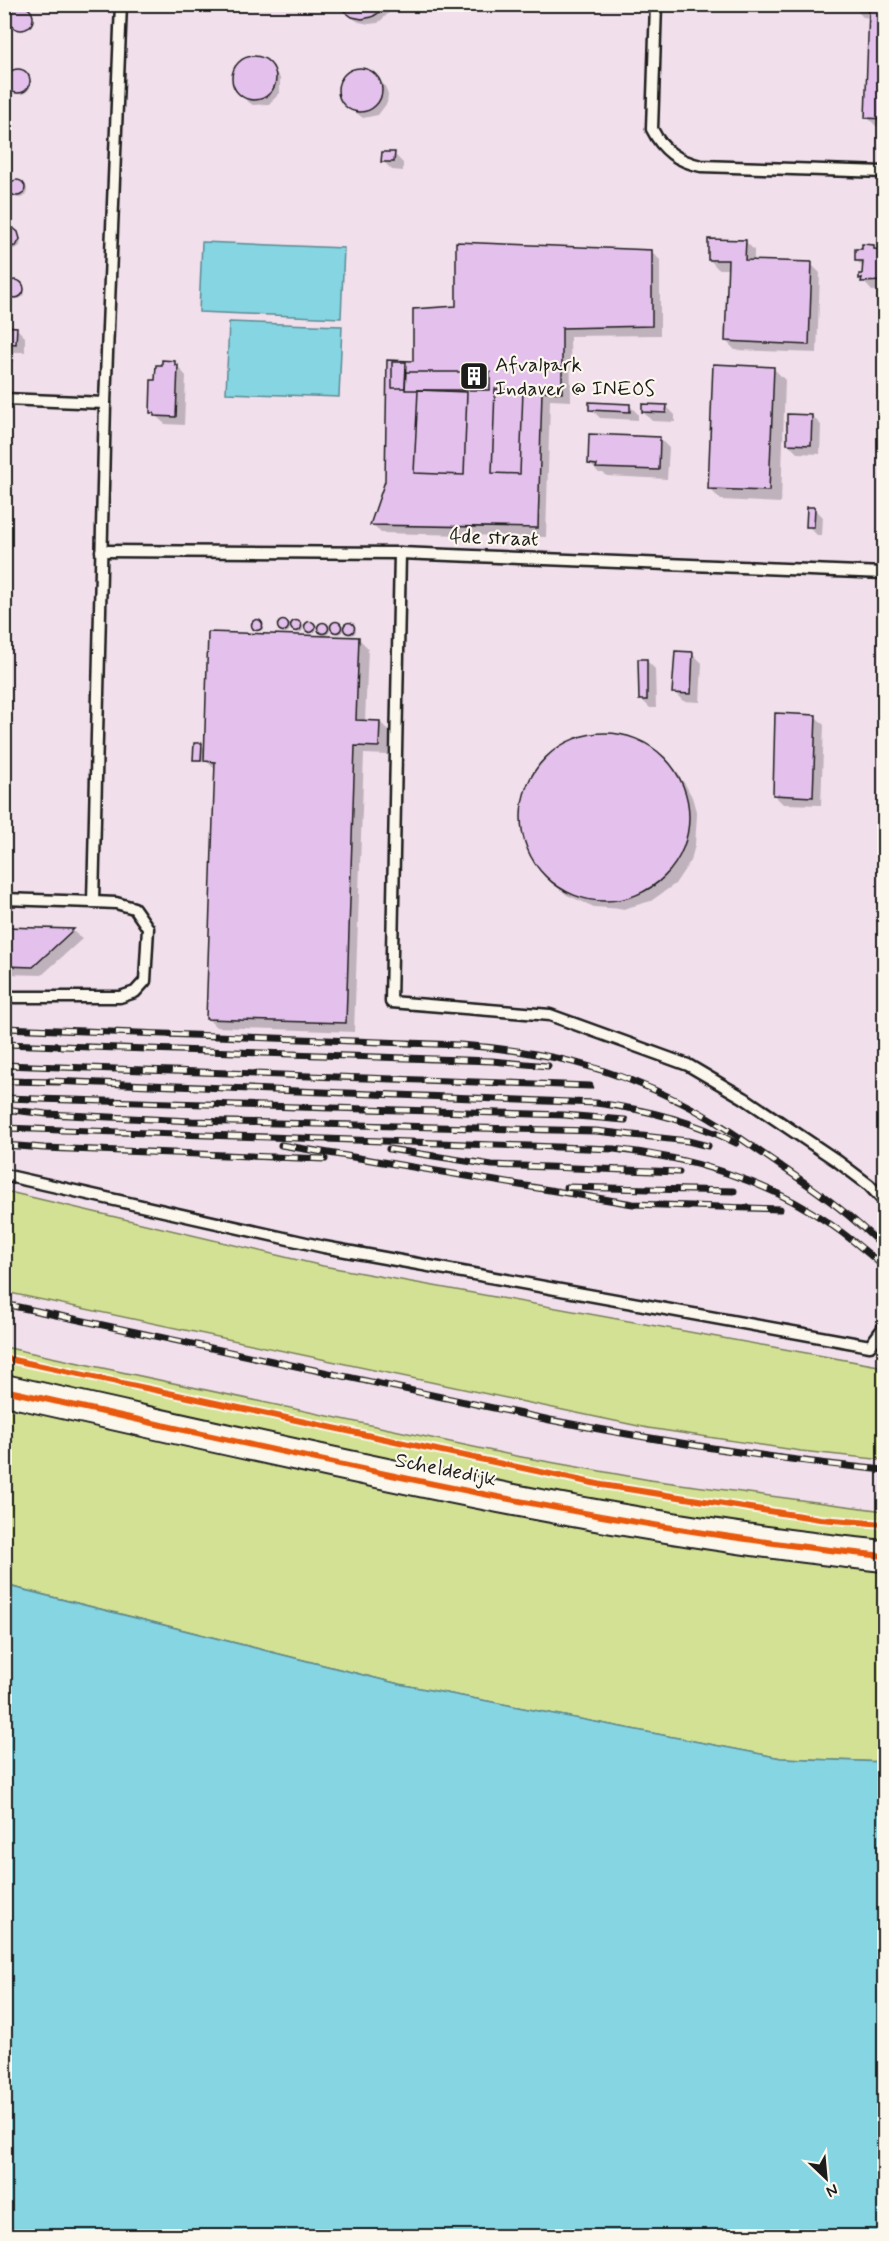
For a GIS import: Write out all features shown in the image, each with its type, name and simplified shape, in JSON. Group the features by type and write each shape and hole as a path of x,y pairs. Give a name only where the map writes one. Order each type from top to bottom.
{"street":[{"name":"Scheldedijk","path":"4,1390 398,1476 634,1522 764,1543 885,1556"}],"lane":[{"path":"93,902 105,403 121,4"},
{"path":"656,4 652,129 659,142 670,154 685,163 701,166 885,171"},
{"path":"4,399 105,403"},
{"name":"4de straat","path":"101,551 400,553 885,573"},
{"path":"400,553 391,1002 550,1015 688,1065 744,1098 836,1160 869,1185 885,1201"},
{"path":"4,899 116,903 134,908 148,928 145,981 135,992 120,997 4,997"},
{"path":"4,1175 324,1247 870,1346 885,1327"}],"shaded area":[{"path":"5,5 884,5 884,1367 323,1266 5,1191"},
{"path":"5,1292 648,1428 801,1451 884,1460 884,1511 650,1480 516,1456 5,1347"}],"green space":[{"path":"5,1191 323,1266 884,1367 884,1460 801,1451 648,1428 5,1292"},
{"path":"4,1347 516,1456 650,1480 884,1511 884,1762 781,1758 399,1684 5,1585"}],"water":[{"path":"202,242 344,248 341,318 199,312"},
{"path":"229,322 342,326 339,397 226,393"},
{"path":"4,1585 399,1684 781,1758 884,1762 884,2236 5,2236"}],"building":[{"path":"339,4 385,4 380,12 362,19 352,17"},
{"path":"853,4 884,4 884,119 865,118 869,10 853,9"},
{"path":"21,6 29,10 33,18 29,26 21,30 13,26 9,18 13,10"},
{"path":"254,56 263,57 270,62 275,69 275,87 270,94 263,99 254,100 245,99 238,94 233,87 232,78 233,69 238,62 245,57"},
{"path":"360,68 369,69 376,74 381,81 381,99 376,106 369,111 360,112 351,111 344,106 339,99 338,90 339,81 344,74 351,69"},
{"path":"18,69 26,73 30,81 26,89 18,93 10,89 6,81 10,73"},
{"path":"382,152 395,152 394,162 381,162"},
{"path":"14,180 20,180 25,188 23,194 14,196 9,191 9,185"},
{"path":"12,227 18,232 20,239 16,246 4,247 4,228"},
{"path":"708,239 746,240 745,260 812,262 809,345 725,341 728,260 708,260"},
{"name":"Afvalpark Indaver @ INEOS","path":"456,242 652,250 652,326 562,328 562,393 542,391 538,528 370,525 385,481 387,360 413,361 413,309 456,306"},
{"path":"862,244 874,245 874,249 884,250 884,281 861,282 862,278 859,279 859,274 862,274 863,261 855,261 855,249 862,249"},
{"path":"15,280 21,283 24,289 21,295 15,298 9,295 6,289 9,283"},
{"path":"4,326 17,327 16,344 5,343 5,354"},
{"path":"162,360 175,361 175,365 178,365 176,417 154,416 154,413 150,413 151,380 155,380 156,365 162,365"},
{"path":"392,362 406,362 405,388 392,388"},
{"path":"713,364 774,367 769,491 708,489"},
{"path":"406,372 490,372 490,390 405,390"},
{"path":"495,389 523,390 520,474 492,473"},
{"path":"418,390 467,392 464,475 414,473"},
{"path":"589,402 630,404 630,412 589,410"},
{"path":"642,404 667,405 666,413 642,412"},
{"path":"787,414 812,415 811,445 787,444"},
{"path":"589,434 660,437 659,470 596,468 597,465 588,464"},
{"path":"807,507 815,507 814,527 806,527"},
{"path":"257,619 263,625 257,631 251,625"},
{"path":"283,620 289,626 283,632 277,626"},
{"path":"296,620 302,626 296,632 290,626"},
{"path":"310,621 316,627 310,633 304,627"},
{"path":"336,621 342,627 336,633 330,627"},
{"path":"323,622 329,628 323,634 317,628"},
{"path":"349,622 355,628 349,634 343,628"},
{"path":"208,632 359,637 356,720 380,721 379,747 355,746 346,1023 206,1019 215,762 204,761"},
{"path":"675,651 693,652 691,694 672,693"},
{"path":"638,659 647,659 647,700 639,700"},
{"path":"775,713 816,715 813,797 773,795"},
{"path":"605,733 637,739 652,747 664,758 675,770 683,785 689,817 683,849 675,864 664,876 652,887 637,895 605,901 573,895 558,887 546,876 535,864 527,849 521,817 527,785 535,770 546,758 558,747 573,739"},
{"path":"194,743 202,743 201,760 193,760"},
{"path":"881,796 884,796 884,826 880,826"},
{"path":"4,927 74,929 33,967 4,966"}],"railway":[{"path":"4,1028 460,1045 518,1051 574,1062 629,1079 707,1117 820,1193 859,1224 884,1248"},
{"path":"4,1044 492,1061 548,1066"},
{"path":"4,1065 590,1086"},
{"path":"4,1081 59,1082"},
{"path":"50,1081 596,1103 668,1117 703,1128 736,1143"},
{"path":"4,1098 564,1115 625,1120"},
{"path":"4,1109 47,1114 192,1121 596,1131 688,1141 708,1146"},
{"path":"4,1128 614,1149 642,1153 671,1158 726,1173 780,1195 830,1224 884,1267"},
{"path":"4,1145 325,1159"},
{"path":"281,1145 633,1204 780,1209"},
{"path":"389,1149 492,1165 679,1172"},
{"path":"567,1187 734,1191"},
{"path":"4,1304 550,1420 717,1449 884,1470"}],"cycle path":[{"path":"4,1358 602,1485 820,1519 884,1524"},
{"path":"4,1390 332,1463 552,1507 773,1543 884,1556"}],"place":[{"name":"Afvalpark Indaver @ INEOS","path":"474,376"}]}
